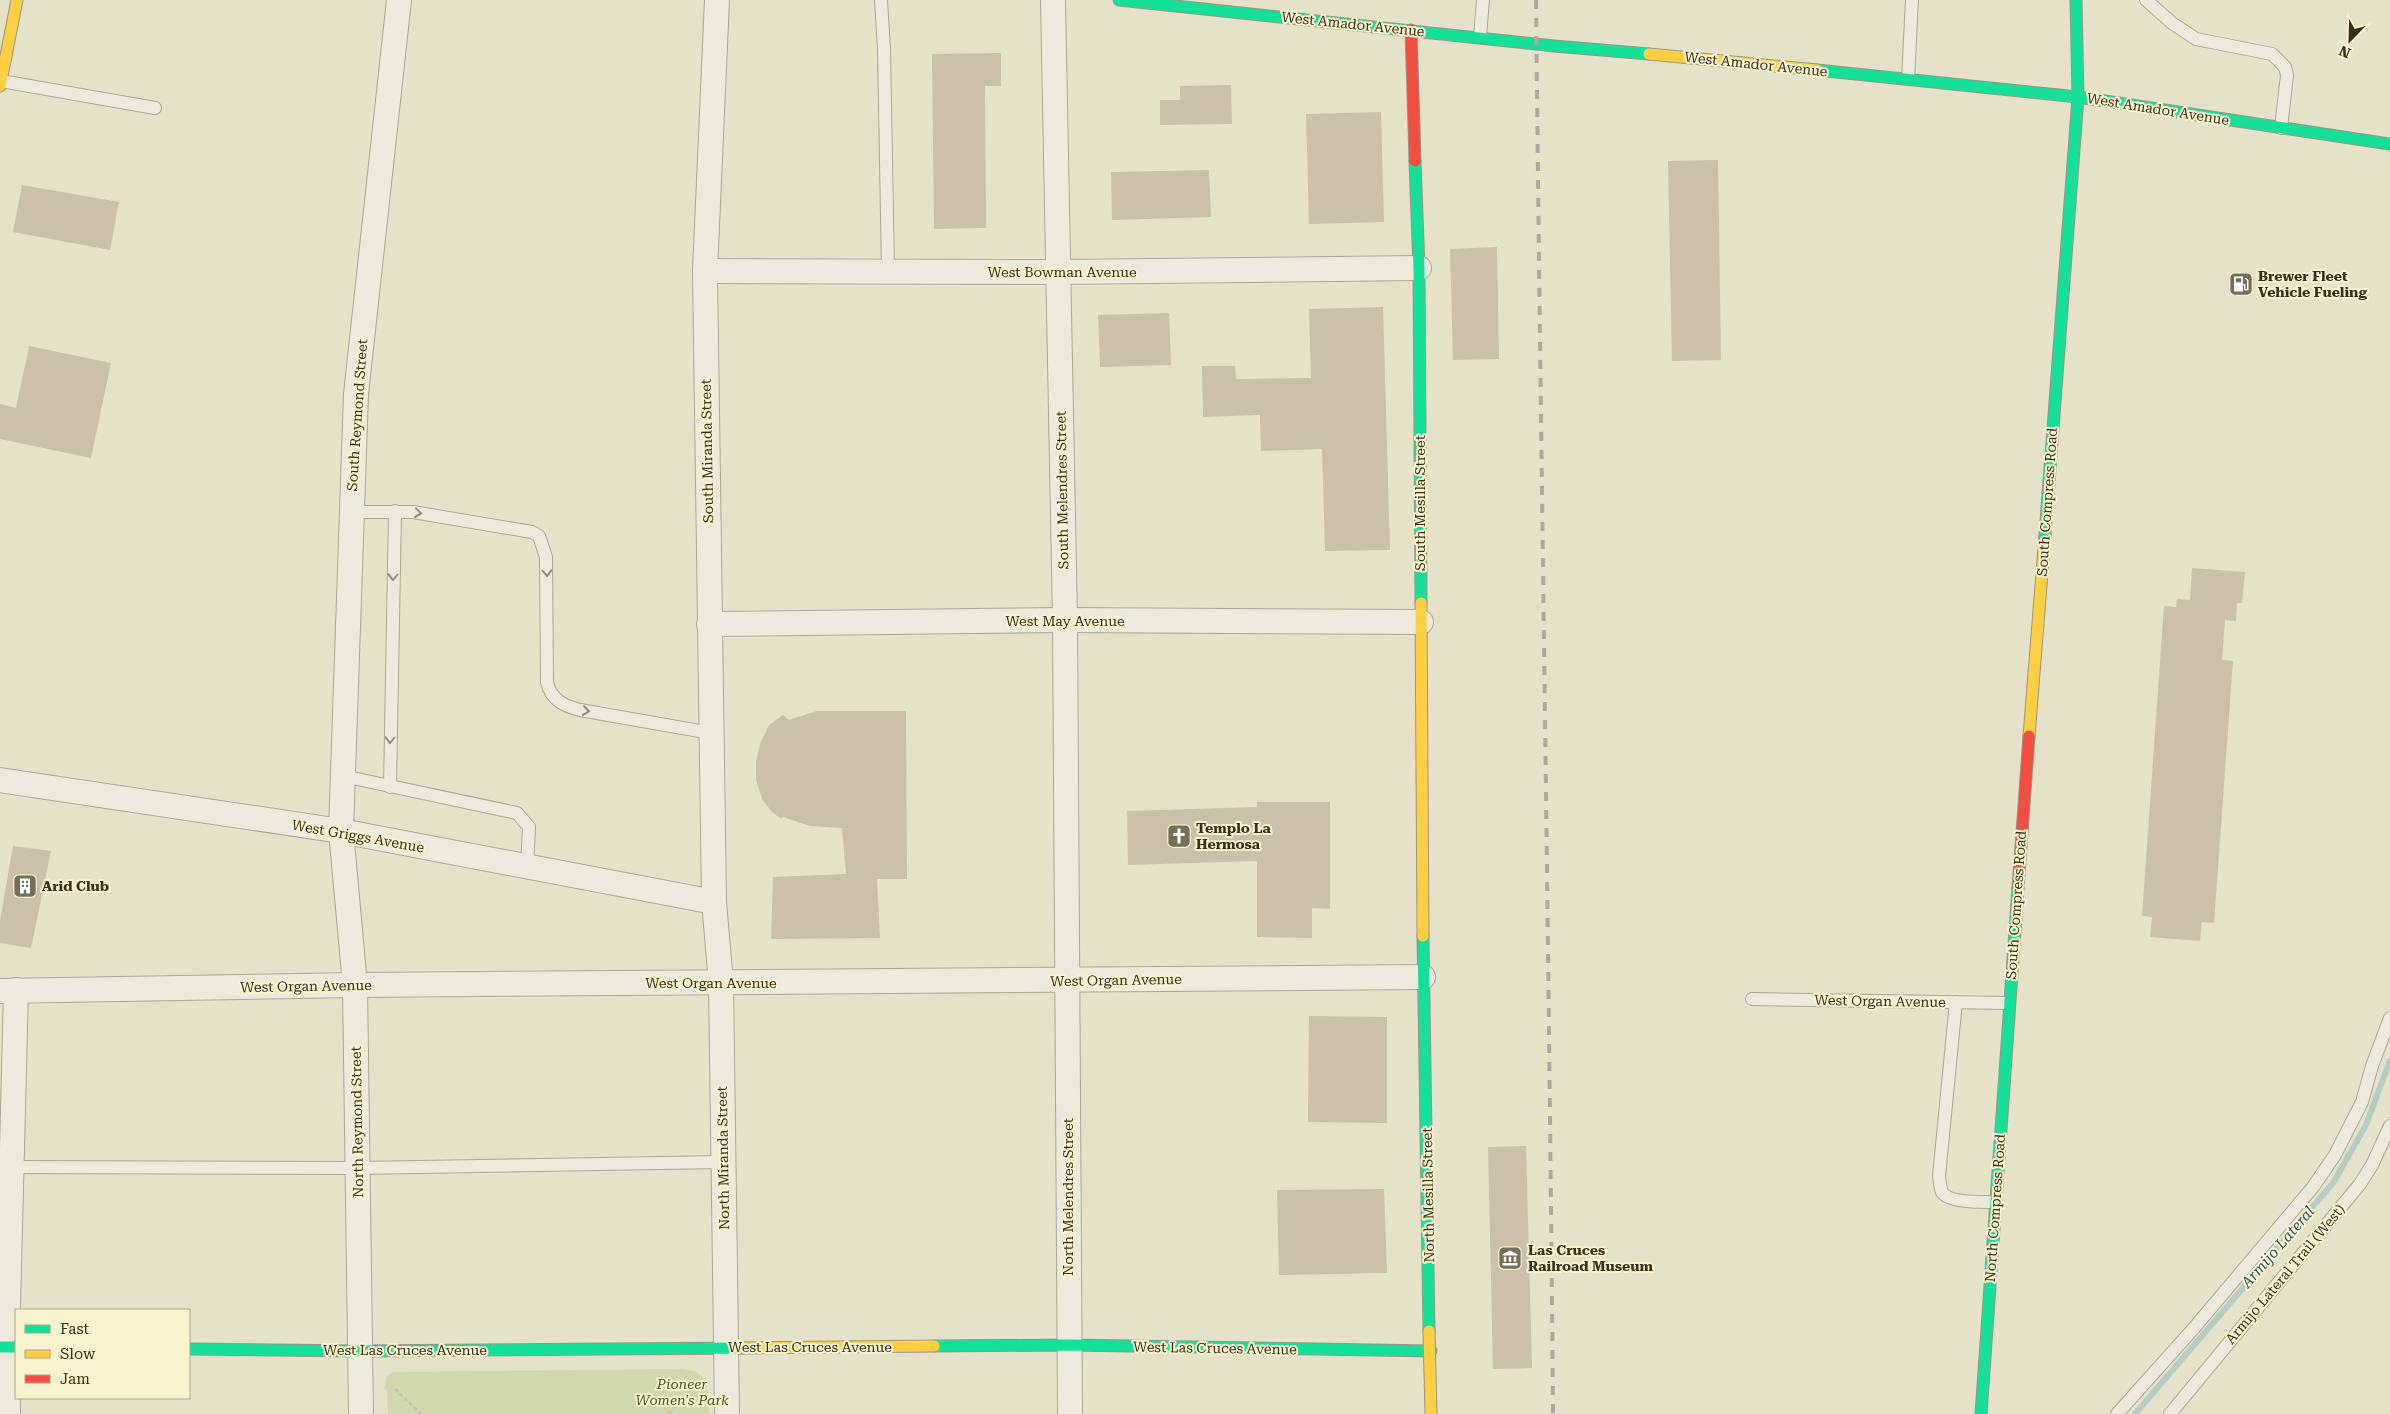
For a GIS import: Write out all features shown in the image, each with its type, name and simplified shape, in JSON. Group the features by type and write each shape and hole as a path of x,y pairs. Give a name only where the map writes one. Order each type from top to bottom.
{"street":[{"path":"0,83 17,0"},
{"name":"South Reymond Street","path":"341,832 356,394 400,0"},
{"name":"South Miranda Street","path":"714,902 705,271 717,0"},
{"name":"South Melendres Street","path":"1053,0 1064,620 1067,981"},
{"name":"West Amador Avenue","path":"1119,0 2078,97 2390,144"},
{"name":"South Compress Road","path":"2009,1003 2078,97 2076,0"},
{"name":"South Mesilla Street","path":"1411,30 1419,268 1423,977"},
{"name":"West Bowman Avenue","path":"705,271 1059,272 1419,268"},
{"name":"West May Avenue","path":"709,624 1064,620 1421,622"},
{"name":"West Griggs Avenue","path":"0,780 341,832 714,902"},
{"name":"North Reymond Street","path":"341,832 356,985 361,1414"},
{"name":"North Miranda Street","path":"714,902 721,983 726,1414"},
{"name":"West Organ Avenue","path":"8,990 356,985 1423,977"},
{"name":"North Mesilla Street","path":"1423,977 1431,1414"},
{"name":"North Melendres Street","path":"1067,981 1068,1345 1070,1414"},
{"path":"8,990 6,1167 8,1414"},
{"name":"North Compress Road","path":"1981,1414 2009,1003"},
{"name":"West Las Cruces Avenue","path":"190,1349 360,1351 1068,1345 1431,1351"}],"lane":[{"path":"881,0 884,49 888,271"},
{"path":"1480,37 1483,0"},
{"path":"1908,80 1912,0"},
{"path":"2146,0 2172,23 2196,39 2272,54 2285,66 2287,75 2281,128"},
{"path":"0,83 155,108"},
{"path":"390,787 395,511"},
{"path":"352,512 413,512 521,529 539,536 546,557 547,682 549,691 556,700 568,707 580,710 711,733"},
{"path":"343,776 390,787 508,809 517,813 529,827 527,867"},
{"name":"West Organ Avenue","path":"1752,999 2009,1003"},
{"path":"1956,1002 1939,1176 1940,1184 1942,1191 1947,1197 1976,1202 1995,1202"},
{"path":"2117,1414 2194,1328 2313,1187 2335,1154 2362,1102 2372,1066 2390,1018"},
{"name":"Armijo Lateral Trail (West)","path":"2170,1414 2360,1184 2372,1165 2390,1126"},
{"path":"6,1167 358,1168 723,1162"}],"path":[{"path":"668,1414 693,1388"},
{"path":"394,1389 421,1414"}],"green space":[{"name":"Pioneer Women's Park","path":"691,1370 703,1378 708,1390 709,1414 388,1414 387,1390 384,1389 387,1376 393,1372"}],"building":[{"path":"1001,53 1001,86 985,86 986,228 934,229 932,54"},
{"path":"1231,85 1232,124 1160,125 1160,100 1180,100 1180,86"},
{"path":"1381,112 1384,222 1309,224 1306,114"},
{"path":"1718,160 1721,360 1672,361 1668,161"},
{"path":"1209,170 1211,217 1112,220 1111,172"},
{"path":"22,185 119,202 110,250 13,232"},
{"path":"1497,247 1499,359 1453,360 1450,249"},
{"path":"1383,307 1390,550 1325,551 1322,449 1261,451 1260,415 1203,417 1202,366 1235,366 1236,379 1311,378 1309,309"},
{"path":"1169,313 1171,365 1100,367 1098,315"},
{"path":"29,346 111,363 91,458 0,439 0,404 16,408"},
{"path":"2192,568 2245,572 2242,603 2237,603 2236,621 2225,620 2222,660 2233,661 2214,923 2202,922 2200,941 2150,937 2152,917 2142,916 2164,606 2176,607 2177,599 2190,600"},
{"path":"817,711 906,711 907,879 877,879 880,938 771,939 773,877 846,874 842,828 810,826 783,817 781,819 772,812 762,799 756,780 756,762 760,744 769,725 783,715 789,720"},
{"path":"1257,802 1330,802 1330,909 1312,908 1312,938 1257,937 1257,861 1128,865 1127,811 1257,807"},
{"name":"Arid Club","path":"13,846 51,851 31,948 0,943 0,921"},
{"path":"1309,1016 1387,1017 1387,1123 1308,1122"},
{"name":"Las Cruces Railroad Museum","path":"1526,1146 1532,1368 1493,1369 1488,1147"},
{"path":"1384,1189 1387,1273 1279,1275 1277,1190"}],"waterway":[{"name":"Armijo Lateral","path":"2135,1414 2333,1183 2366,1125 2390,1061"}],"railway":[{"path":"1536,0 1553,1414"}],"traffic: fast":[{"path":"1119,0 1554,46 1649,54"},
{"path":"2044,548 2078,97 2076,0"},
{"path":"1817,70 2078,97 2390,144"},
{"path":"1415,161 1419,268 1421,603"},
{"path":"1981,1414 2018,888"},
{"path":"1423,936 1429,1331"},
{"path":"934,1346 1068,1345 1431,1351"},
{"path":"0,1347 15,1347"},
{"path":"190,1349 360,1351 744,1348"}],"traffic: slow":[{"path":"0,86 17,0"},
{"path":"1649,54 1817,70"},
{"path":"2029,736 2044,548"},
{"path":"1421,603 1423,936"},
{"path":"1429,1331 1431,1414"},
{"path":"744,1348 934,1346"}],"traffic: jam":[{"path":"1411,30 1415,161"},
{"path":"2018,888 2029,736"}],"place":[{"name":"Brewer Fleet Vehicle Fueling","path":"2241,284"},
{"name":"Templo La Hermosa","path":"1179,836"},
{"name":"Arid Club","path":"25,886"},
{"name":"Las Cruces Railroad Museum","path":"1510,1258"}]}
